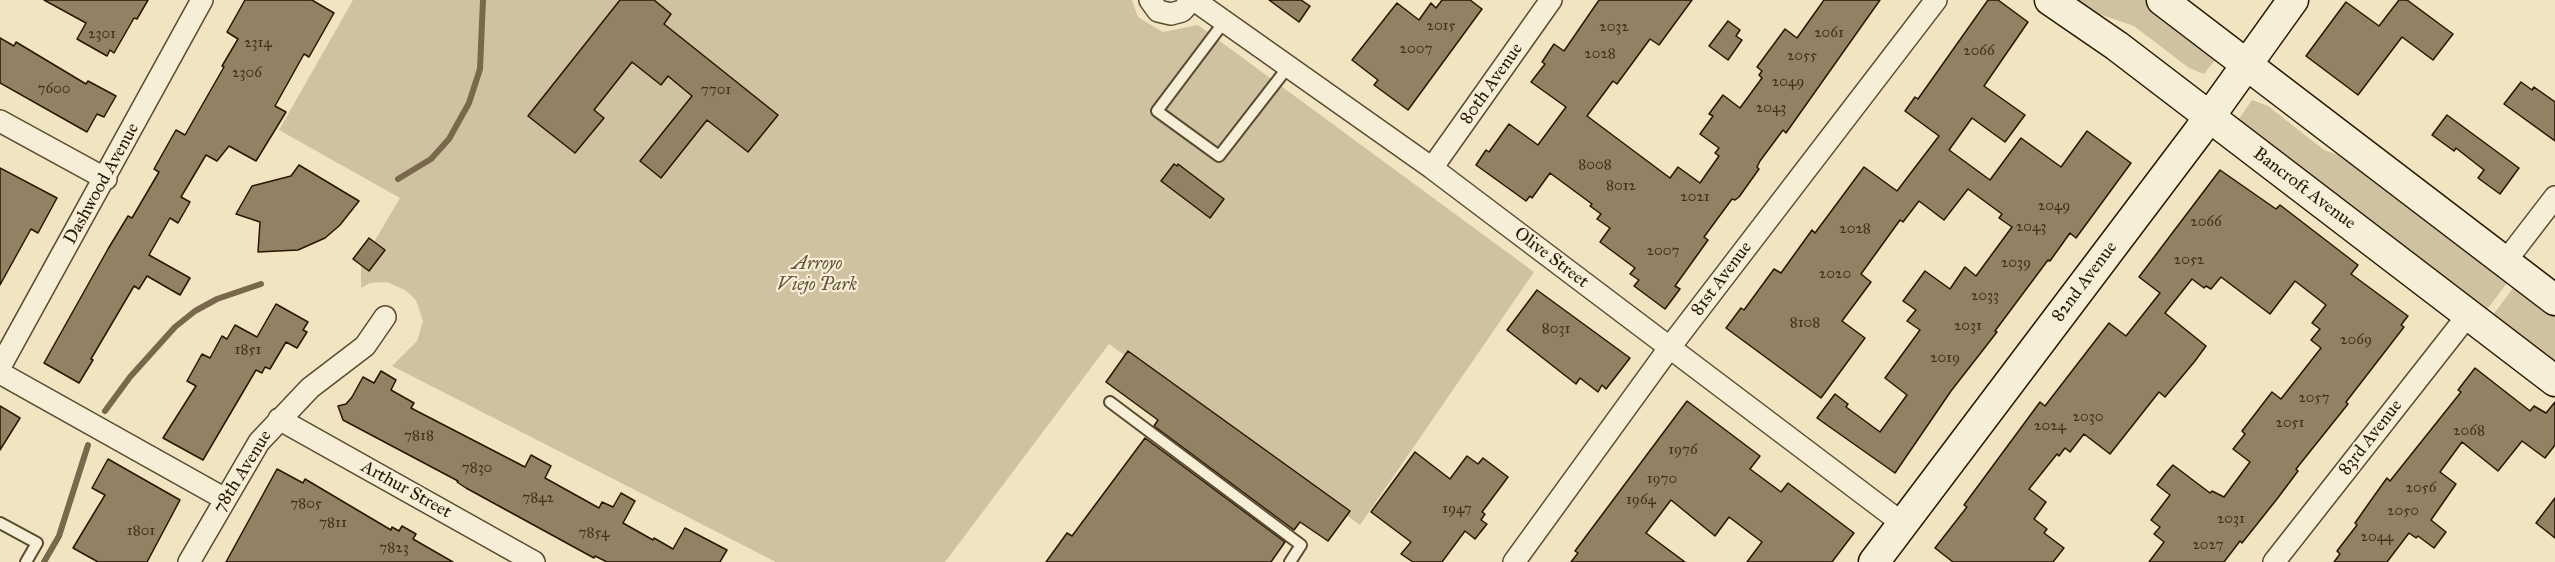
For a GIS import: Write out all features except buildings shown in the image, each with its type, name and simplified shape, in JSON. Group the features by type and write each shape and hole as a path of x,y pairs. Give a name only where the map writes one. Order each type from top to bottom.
{"main road":[{"name":"Bancroft Avenue","path":"2050,0 2117,46 2555,381"},
{"path":"2162,0 2555,300"},
{"name":"82nd Avenue","path":"1882,559 1902,523 2209,116 2293,0"}],"street":[{"name":"Dashwood Avenue","path":"0,367 106,179 202,0"},
{"path":"1150,0 1158,11 1171,14 1182,11 1193,0"},
{"name":"Olive Street","path":"1193,0 1432,168 1902,523"},
{"name":"80th Avenue","path":"1432,168 1551,0"},
{"name":"81st Avenue","path":"1514,562 1670,347 1936,0"},
{"path":"0,121 106,179"},
{"path":"2505,262 2555,197"},
{"name":"83rd Avenue","path":"2274,562 2468,315"},
{"name":"78th Avenue","path":"189,562 259,442 310,388 365,345 385,317"},
{"path":"0,373 225,499"},
{"name":"Arthur Street","path":"279,419 534,562"}],"lane":[{"path":"1224,22 1157,111 1219,156 1288,67"},
{"path":"1110,402 1301,545 1290,562"},
{"path":"0,523 37,543 26,562"}],"green space":[{"name":"Arroyo Viejo Park","path":"353,0 1132,0 1138,17 1163,32 1198,25 1534,272 1360,525 1109,344 945,562 776,562 392,366 417,341 423,321 416,300 405,290 387,282 370,283 361,288 361,264 400,198 279,130"},
{"path":"2075,0 2146,0 2219,55 2204,74 2189,68 2134,26 2096,13"},
{"path":"2252,100 2268,106 2324,150 2358,162 2510,279 2486,311 2238,120"},
{"path":"2517,283 2555,313 2555,364 2492,316"}],"waterway":[{"path":"398,179 431,159 449,139 469,103 480,69 483,0"},
{"path":"105,411 130,377 175,327 195,311 217,299 261,284"},
{"path":"44,562 59,536 88,445"}]}
